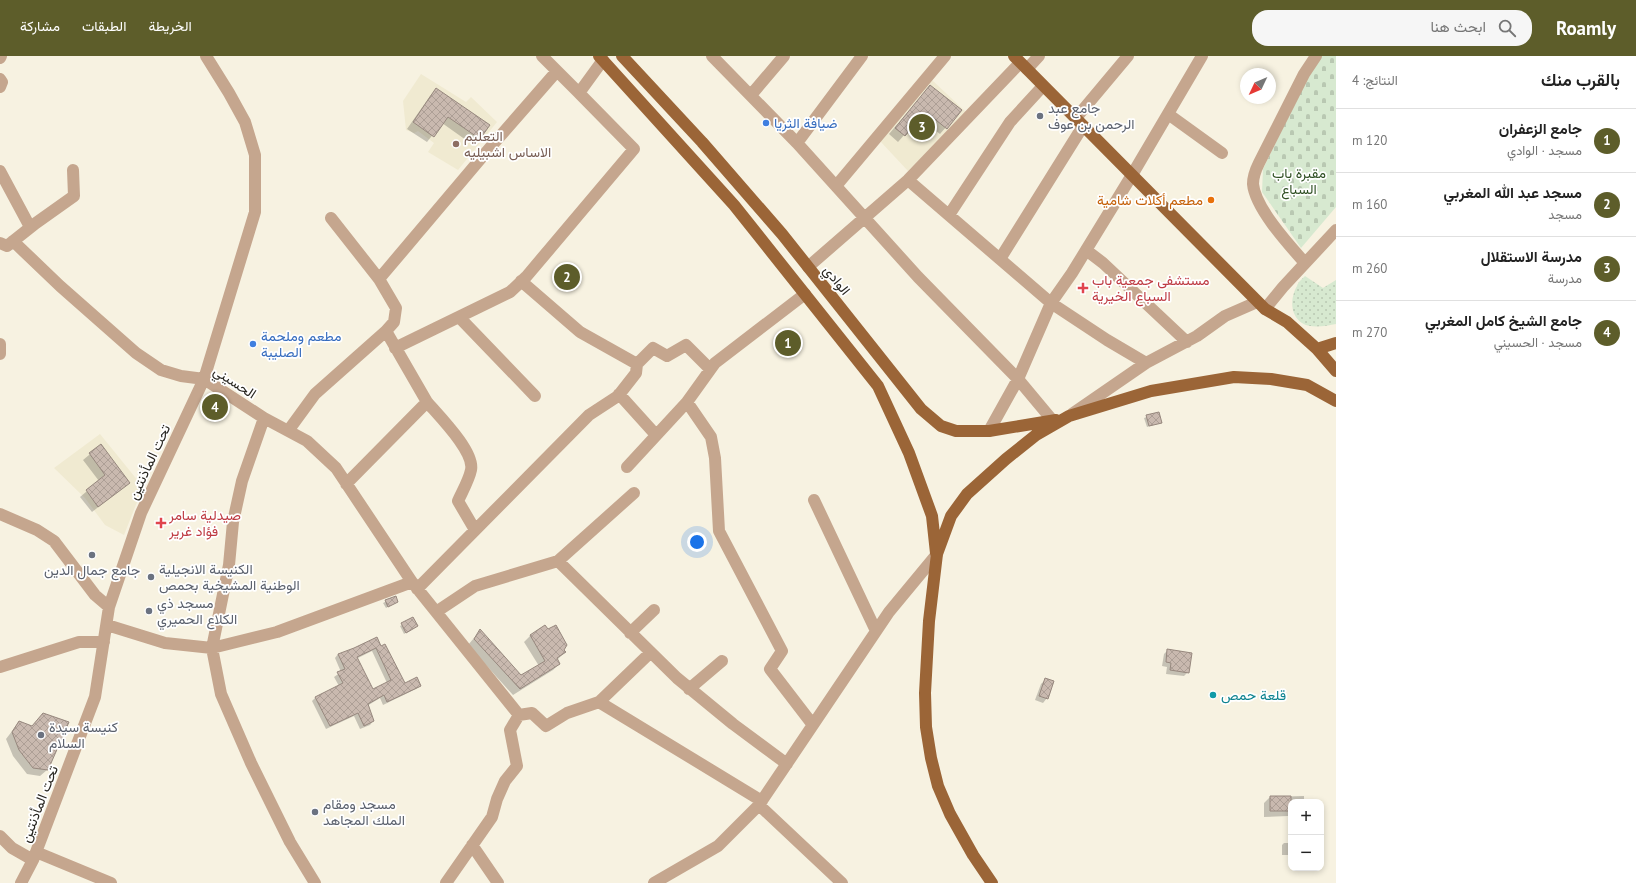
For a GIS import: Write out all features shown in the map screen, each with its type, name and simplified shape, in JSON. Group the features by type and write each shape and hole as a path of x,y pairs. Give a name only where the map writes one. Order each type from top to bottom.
{"main road":[{"name":"الوادي","path":"622,56 702,142 808,267 921,409 941,426 956,430 989,431 1053,421 1069,416"},
{"path":"601,58 734,205 878,386 909,452 932,516 937,554 929,621 925,693 926,727 931,758 938,786 950,814 973,855 992,883"},
{"path":"1020,63 1261,305 1287,322 1317,349 1336,371"},
{"path":"1317,349 1336,342"},
{"path":"937,554 952,516 967,494 1036,435 1069,416 1151,391 1234,377 1271,378 1306,385 1336,401"}],"street":[{"name":"تحت المأذنتين","path":"21,883 35,856 95,697 109,607 141,513 204,379 255,212 255,155 244,122 229,93 206,56"},
{"path":"395,348 510,292 522,281 634,149 542,56"},
{"path":"712,56 796,142 918,277 1018,379 1053,421"},
{"path":"751,96 784,56"},
{"path":"796,142 862,56"},
{"path":"836,186 945,56"},
{"path":"808,267 908,180 1020,63 1038,56"},
{"path":"1000,259 1079,122 1128,56"},
{"path":"989,431 1018,379 1051,303 1086,250 1132,175 1202,56"},
{"path":"1305,263 1271,222 1259,202 1253,184 1254,175 1259,163 1304,74 1316,56"},
{"path":"579,93 601,58"},
{"path":"379,280 488,150 557,71"},
{"path":"0,79 2,82 0,87"},
{"path":"949,215 1010,122 1043,86"},
{"path":"1168,114 1222,153"},
{"path":"0,243 7,246 30,227 74,196 73,170"},
{"path":"0,171 30,227"},
{"path":"908,180 1051,303 1107,340 1146,362"},
{"path":"288,431 315,394 386,332 394,322 396,308 379,280 331,218"},
{"path":"1069,416 1146,362 1187,342 1225,316 1261,305 1305,263 1336,230"},
{"name":"الحسيني","path":"13,240 60,286 136,353 161,370 181,376 204,379 264,418 307,442 336,468 415,586 519,715"},
{"path":"1086,250 1103,263 1187,342"},
{"path":"522,281 580,332 637,364"},
{"path":"627,467 688,402 715,363 805,294"},
{"path":"459,317 535,396"},
{"path":"386,332 427,402 455,435 470,456 471,470 458,502 475,530"},
{"path":"0,344 0,354"},
{"path":"107,625 166,643 212,648 277,632 415,586 475,530 589,415 619,394 636,373 637,364 654,348 667,356 686,345 710,369"},
{"path":"619,394 656,435"},
{"path":"346,484 427,402"},
{"path":"688,402 711,437 715,458 720,531 782,651 770,669 813,725"},
{"path":"264,418 242,481 233,522 228,565 212,648 221,694 251,763 287,835 315,883"},
{"path":"436,612 475,586 558,561 634,493"},
{"path":"814,500 876,631"},
{"path":"0,514 37,530 54,541 95,595 109,607"},
{"path":"654,883 718,846 761,803 889,612 937,554"},
{"path":"558,561 677,678 733,724 787,764"},
{"path":"630,632 654,610"},
{"path":"0,667 79,642 104,642"},
{"path":"446,883 492,817 497,799 505,781 517,766 510,730 519,715 532,713 546,726 567,713 599,702 650,653"},
{"path":"689,688 722,661"},
{"path":"599,702 761,803 842,883"},
{"path":"0,836 12,848 111,883"},
{"path":"472,845 498,883"}],"shaded area":[{"path":"421,74 466,102 471,97 497,122 458,170 428,152 434,143 418,131 414,133 406,130 403,101"},
{"path":"932,80 966,112 908,171 880,141"},
{"path":"100,434 143,487 124,535 105,525 85,498 54,468"}],"green space":[{"name":"مقبرة باب السباع","path":"1322,56 1336,56 1336,207 1301,248 1262,192 1263,169 1314,63"},
{"path":"1305,276 1323,288 1336,280 1336,324 1328,326 1310,326 1302,323 1295,316 1292,306 1293,296 1298,283"}],"building":[{"path":"930,85 962,110 947,129 926,112 905,136 895,128"},
{"path":"436,88 490,125 480,139 448,117 434,137 413,122"},
{"path":"1159,412 1162,423 1149,426 1146,415"},
{"path":"101,444 130,483 98,507 86,490 105,475 89,453"},
{"path":"396,596 398,602 388,607 385,600"},
{"path":"413,617 418,626 406,633 401,623"},
{"path":"545,625 548,629 556,625 567,645 564,650 566,652 557,658 560,664 520,689 474,639 480,629 521,675 545,661 530,635"},
{"path":"377,637 381,646 385,644 405,683 417,677 421,686 387,702 384,695 368,704 374,721 364,726 358,713 330,726 315,697 343,683 337,672 345,669 338,654","holes":["376,648 391,680 373,689 357,657"]},
{"path":"1167,649 1192,653 1189,673 1170,670 1171,663 1166,662"},
{"path":"1045,678 1054,681 1048,699 1039,696"},
{"path":"43,713 69,722 48,770 33,768 19,750 12,732 19,721 32,726"},
{"path":"1270,796 1291,796 1291,799 1288,799 1288,811 1270,811"}],"place":[{"name":"جامع عبد الرحمن بن عوف","path":"1040,116"},
{"name":"ضيافة الثريا","path":"766,123"},
{"name":"مدرسة الاستقلال","path":"922,127"},
{"name":"التعلیم الاساس اشبیلیه","path":"456,144"},
{"name":"مطعم أكلات شامية","path":"1211,200"},
{"name":"مسجد عبد الله المغربي","path":"567,277"},
{"name":"مستشفى جمعية باب السباع الخيرية","path":"1083,288"},
{"name":"جامع الزعفران","path":"788,343"},
{"name":"مطعم وملحمة الصليبة","path":"253,344"},
{"name":"جامع الشيخ كامل المغربي","path":"215,407"},
{"name":"صيدلية سامر فؤاد غرير","path":"161,523"},
{"name":"جامع جمال الدين","path":"92,555"},
{"name":"الكنيسة الانجيلية الوطنية المشيخية بحمص","path":"151,577"},
{"name":"مسجد ذي الكلاع الحميري","path":"149,611"},
{"name":"قلعة حمص","path":"1213,695"},
{"name":"كنيسة سيدة السلام","path":"41,735"},
{"name":"مسجد ومقام الملك المجاهد","path":"315,812"}]}
